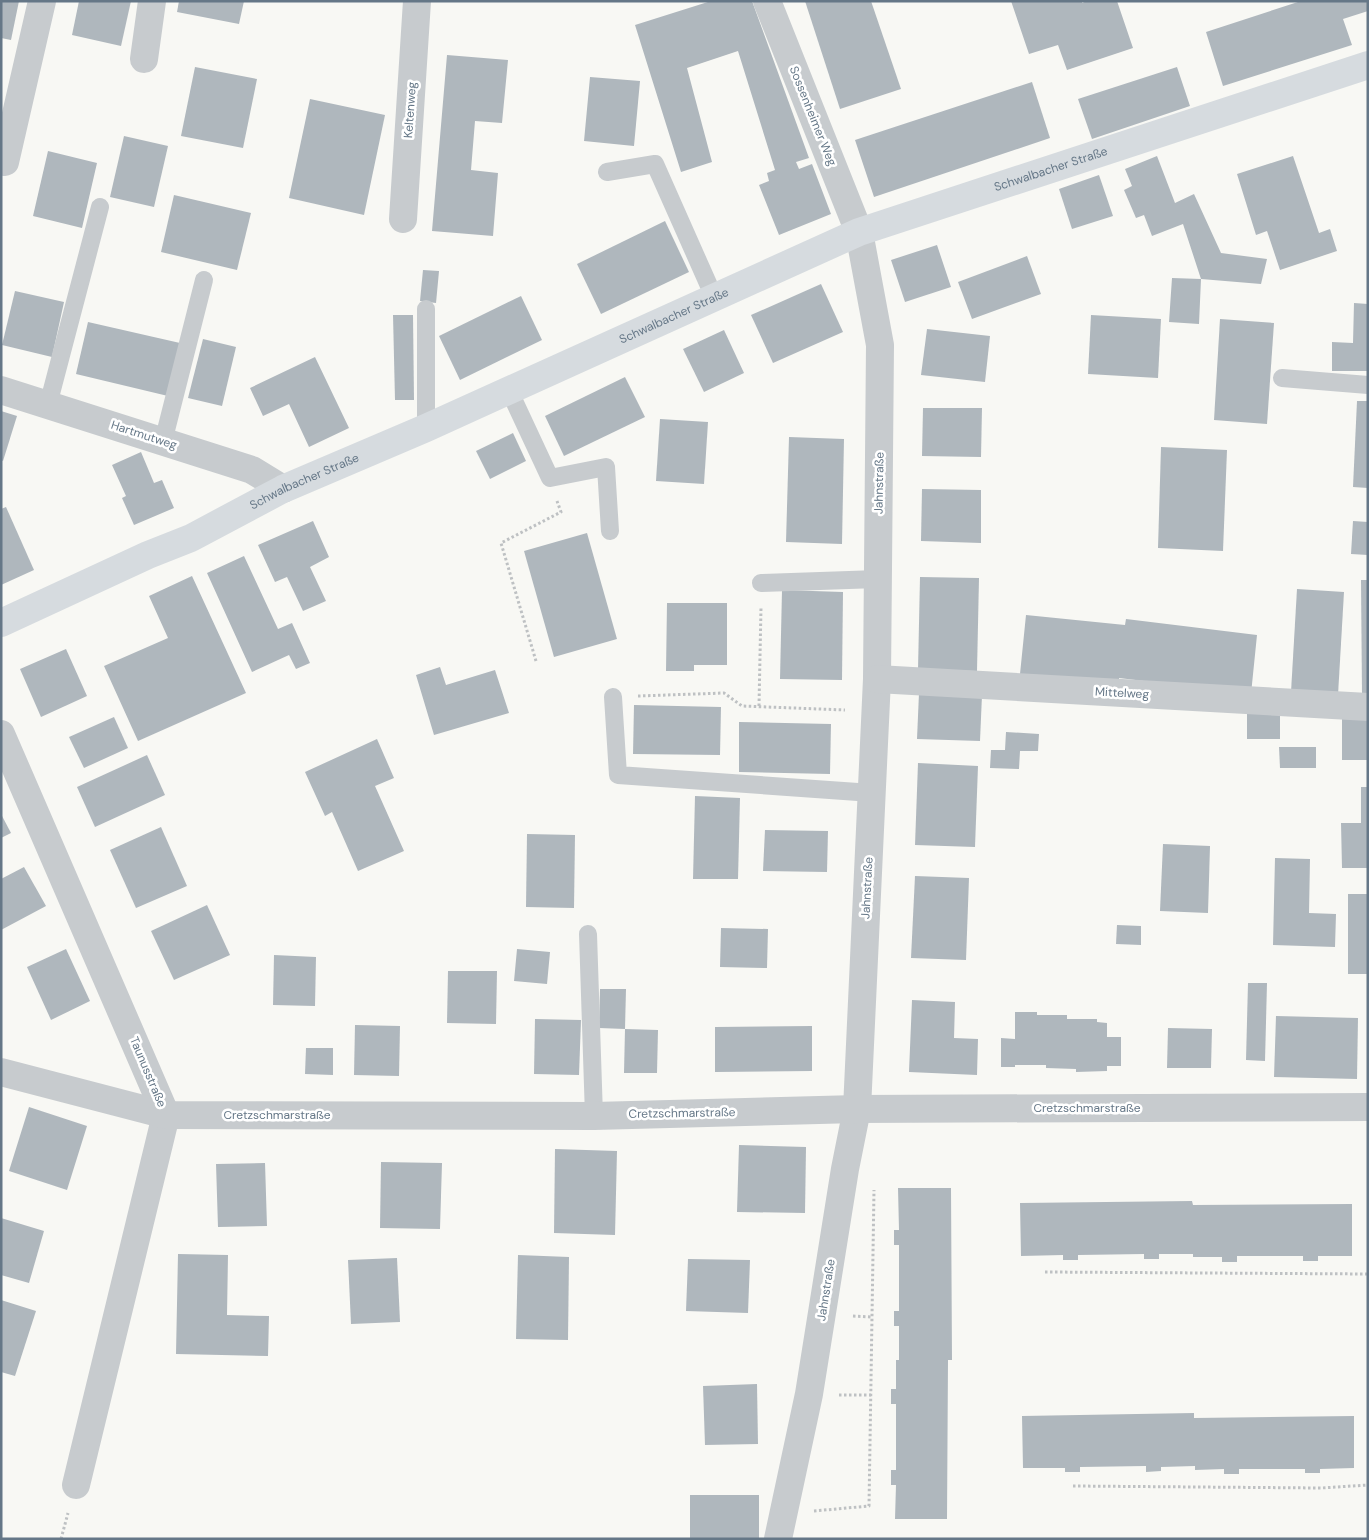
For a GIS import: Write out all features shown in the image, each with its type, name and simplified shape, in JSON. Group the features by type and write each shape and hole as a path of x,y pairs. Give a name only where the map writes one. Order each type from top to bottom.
{"street":[{"path":"5,162 42,1"},
{"path":"144,59 152,1"},
{"name":"Keltenweg","path":"403,219 417,1"},
{"name":"Sossenheimer Weg","path":"767,1 859,232"},
{"name":"Schwalbacher Straße","path":"1,623 148,555 192,538 283,489 426,428 859,232 1368,65"},
{"name":"Jahnstraße","path":"780,1527 810,1386 845,1169 857,1109 877,679 880,345 859,232"},
{"name":"Hartmutweg","path":"1,390 252,470 283,489"},
{"name":"Mittelweg","path":"877,679 1368,707"},
{"name":"Taunusstraße","path":"1,734 166,1115 76,1485"},
{"name":"Cretzschmarstraße","path":"1,1072 166,1115 594,1116 857,1109 1368,1107"}],"lane":[{"path":"607,172 655,164 714,298"},
{"path":"48,405 100,206"},
{"path":"163,442 204,280"},
{"path":"426,309 426,428"},
{"path":"1282,378 1368,385"},
{"path":"509,390 550,478 606,467 610,531"},
{"path":"761,583 878,579"},
{"path":"613,697 618,775 872,793"},
{"path":"588,934 594,1116"}],"path":[{"path":"536,661 501,542 561,512 550,478"},
{"path":"759,706 761,583"},
{"path":"613,697 724,693 742,706 876,711"},
{"path":"780,1527 869,1506 874,1185 845,1169"},
{"path":"1045,1272 1368,1274"},
{"path":"1073,1486 1321,1488 1368,1485"}],"building":[{"path":"1,1 19,1 11,40 1,38"},
{"path":"79,1 131,1 121,46 72,35"},
{"path":"179,1 244,1 239,24 177,12"},
{"path":"711,1 752,1 809,158 796,162 799,169 812,164 831,214 779,235 759,185 769,181 767,173 775,170 738,51 687,68 712,162 681,172 635,25"},
{"path":"805,1 871,1 901,89 840,109"},
{"path":"1011,1 1082,1 1082,3 1087,1 1117,1 1133,48 1067,70 1058,45 1029,54"},
{"path":"1301,1 1368,1 1368,11 1343,19 1352,45 1223,86 1206,32"},
{"path":"447,55 508,60 502,123 475,121 471,170 498,173 493,236 432,231"},
{"path":"195,67 257,79 243,148 181,136"},
{"path":"1177,67 1190,106 1092,139 1078,99"},
{"path":"590,77 640,81 634,146 584,141"},
{"path":"1032,82 1050,138 874,197 855,140"},
{"path":"310,99 385,115 364,215 289,198"},
{"path":"124,136 168,146 154,207 110,197"},
{"path":"48,151 97,163 82,228 33,216"},
{"path":"1157,156 1175,203 1194,194 1221,253 1267,259 1261,284 1201,279 1183,224 1152,236 1144,215 1136,218 1124,190 1132,186 1125,169"},
{"path":"1293,156 1319,233 1330,229 1337,251 1280,270 1267,231 1256,235 1237,174"},
{"path":"1099,175 1113,216 1072,229 1059,189"},
{"path":"174,195 251,213 237,270 161,252"},
{"path":"665,221 689,272 601,314 577,264"},
{"path":"937,245 951,287 905,302 891,260"},
{"path":"1027,256 1041,294 972,319 958,282"},
{"path":"423,270 439,271 436,303 420,301"},
{"path":"1172,278 1201,279 1199,324 1169,322"},
{"path":"821,284 843,332 773,363 751,315"},
{"path":"15,291 64,302 52,357 2,345"},
{"path":"521,296 542,340 460,380 439,336"},
{"path":"1354,303 1368,304 1368,371 1332,371 1332,342 1353,343"},
{"path":"393,315 413,315 414,400 395,400"},
{"path":"1091,315 1161,319 1158,378 1088,374"},
{"path":"1220,319 1274,323 1267,424 1214,420"},
{"path":"88,322 180,343 168,396 76,374"},
{"path":"927,329 990,336 985,382 921,375"},
{"path":"724,330 744,373 704,392 683,349"},
{"path":"203,339 236,347 222,406 188,398"},
{"path":"315,357 349,428 309,447 289,404 263,416 250,388"},
{"path":"625,377 645,417 564,456 545,416"},
{"path":"1357,401 1368,401 1368,488 1353,487"},
{"path":"923,408 982,408 981,457 922,456"},
{"path":"1,411 17,416 3,461 1,460"},
{"path":"660,419 708,422 704,484 656,481"},
{"path":"513,433 526,461 490,479 476,451"},
{"path":"789,437 844,439 842,544 786,542"},
{"path":"1161,447 1227,450 1223,551 1158,548"},
{"path":"141,452 154,483 162,480 174,508 134,525 122,498 126,496 112,465"},
{"path":"922,489 981,490 981,543 921,541"},
{"path":"6,507 34,570 1,585 1,509"},
{"path":"313,521 329,557 310,567 326,601 303,611 287,577 275,582 258,545"},
{"path":"1353,521 1368,522 1368,555 1351,554"},
{"path":"587,533 617,639 554,657 524,551"},
{"path":"244,556 278,629 292,623 310,663 296,669 289,655 252,672 207,573"},
{"path":"192,576 246,693 138,741 104,666 168,638 149,596"},
{"path":"920,577 979,578 977,671 918,670"},
{"path":"1361,580 1368,580 1368,695 1362,695"},
{"path":"1297,589 1344,592 1338,695 1291,692"},
{"path":"782,590 843,592 842,680 780,679"},
{"path":"667,603 727,603 727,665 694,665 694,671 666,671"},
{"path":"1026,615 1125,625 1126,619 1257,635 1251,694 1119,678 1119,685 1020,674"},
{"path":"66,649 87,696 41,717 20,669"},
{"path":"440,667 446,685 495,670 509,713 434,735 416,675"},
{"path":"919,693 982,695 980,741 917,739"},
{"path":"634,705 721,707 720,755 633,754"},
{"path":"1247,713 1280,713 1280,739 1247,739"},
{"path":"114,717 128,748 84,768 69,737"},
{"path":"1342,717 1368,717 1368,760 1342,760"},
{"path":"739,722 831,724 830,774 739,772"},
{"path":"1006,732 1039,734 1038,751 1020,751 1019,769 990,768 991,750 1005,750"},
{"path":"377,739 394,778 375,786 404,851 358,871 332,812 325,816 305,772"},
{"path":"1279,747 1316,747 1316,768 1280,768"},
{"path":"147,755 165,795 95,827 77,787"},
{"path":"918,763 978,766 975,847 915,845"},
{"path":"1361,787 1368,787 1368,868 1342,868 1341,823 1361,823"},
{"path":"695,796 740,798 738,879 693,879"},
{"path":"1,814 11,833 1,838"},
{"path":"161,827 187,886 136,908 110,850"},
{"path":"765,830 828,831 827,872 763,871"},
{"path":"527,834 575,835 574,908 526,907"},
{"path":"1163,844 1210,846 1208,913 1160,911"},
{"path":"1275,858 1310,859 1309,913 1336,914 1335,947 1273,945"},
{"path":"24,867 46,906 1,930 1,879"},
{"path":"915,876 969,878 966,960 911,958"},
{"path":"1348,894 1368,894 1368,974 1348,974"},
{"path":"207,905 230,955 174,980 151,931"},
{"path":"1117,925 1141,926 1141,945 1116,944"},
{"path":"721,928 768,929 767,968 720,967"},
{"path":"66,949 90,1001 51,1020 27,967"},
{"path":"517,949 550,952 547,984 514,981"},
{"path":"274,955 316,957 315,1006 273,1005"},
{"path":"448,971 497,971 496,1024 447,1023"},
{"path":"1248,983 1267,983 1265,1061 1246,1060"},
{"path":"600,989 626,989 625,1029 599,1028"},
{"path":"912,1000 955,1002 954,1038 978,1039 977,1075 909,1072"},
{"path":"1015,1012 1037,1012 1037,1015 1067,1015 1067,1019 1097,1019 1097,1022 1107,1023 1107,1037 1121,1037 1121,1066 1107,1066 1107,1071 1076,1072 1076,1069 1046,1068 1046,1065 1001,1067 1001,1038 1015,1039"},
{"path":"1276,1016 1358,1018 1357,1079 1274,1077"},
{"path":"535,1019 581,1020 579,1075 534,1074"},
{"path":"355,1025 400,1026 399,1076 354,1075"},
{"path":"812,1026 812,1071 715,1072 715,1027"},
{"path":"1168,1028 1212,1029 1211,1068 1167,1068"},
{"path":"625,1029 658,1030 657,1073 624,1073"},
{"path":"306,1048 333,1048 333,1075 305,1074"},
{"path":"29,1107 87,1126 67,1190 9,1171"},
{"path":"739,1145 806,1147 805,1213 737,1212"},
{"path":"555,1149 617,1151 615,1235 554,1233"},
{"path":"381,1162 442,1163 440,1229 380,1228"},
{"path":"265,1163 267,1226 218,1227 216,1164"},
{"path":"898,1188 951,1188 952,1360 948,1360 947,1519 895,1519 896,1485 891,1485 891,1470 896,1470 896,1404 891,1404 891,1389 896,1389 896,1360 899,1360 899,1326 894,1326 894,1311 899,1311 899,1245 894,1245 894,1230 899,1230"},
{"path":"1192,1201 1193,1205 1352,1204 1352,1256 1318,1256 1318,1261 1303,1261 1303,1256 1237,1256 1237,1262 1222,1262 1222,1257 1193,1257 1193,1254 1159,1254 1159,1259 1144,1259 1144,1254 1078,1255 1078,1260 1063,1260 1063,1255 1021,1256 1020,1203"},
{"path":"1,1218 44,1231 29,1283 1,1275"},
{"path":"178,1254 228,1255 227,1315 269,1316 268,1356 176,1354"},
{"path":"518,1255 569,1257 568,1340 516,1339"},
{"path":"397,1258 400,1322 351,1324 348,1260"},
{"path":"688,1259 750,1260 748,1313 686,1311"},
{"path":"1,1300 36,1311 15,1376 1,1372"},
{"path":"757,1384 758,1444 705,1445 703,1386"},
{"path":"1194,1413 1194,1418 1354,1416 1354,1468 1320,1469 1320,1473 1305,1473 1305,1469 1239,1469 1239,1474 1224,1474 1224,1469 1195,1470 1195,1466 1161,1467 1161,1471 1146,1472 1146,1466 1080,1467 1080,1472 1065,1472 1065,1468 1023,1468 1022,1416"},
{"path":"690,1495 759,1495 759,1539 690,1539"}]}
